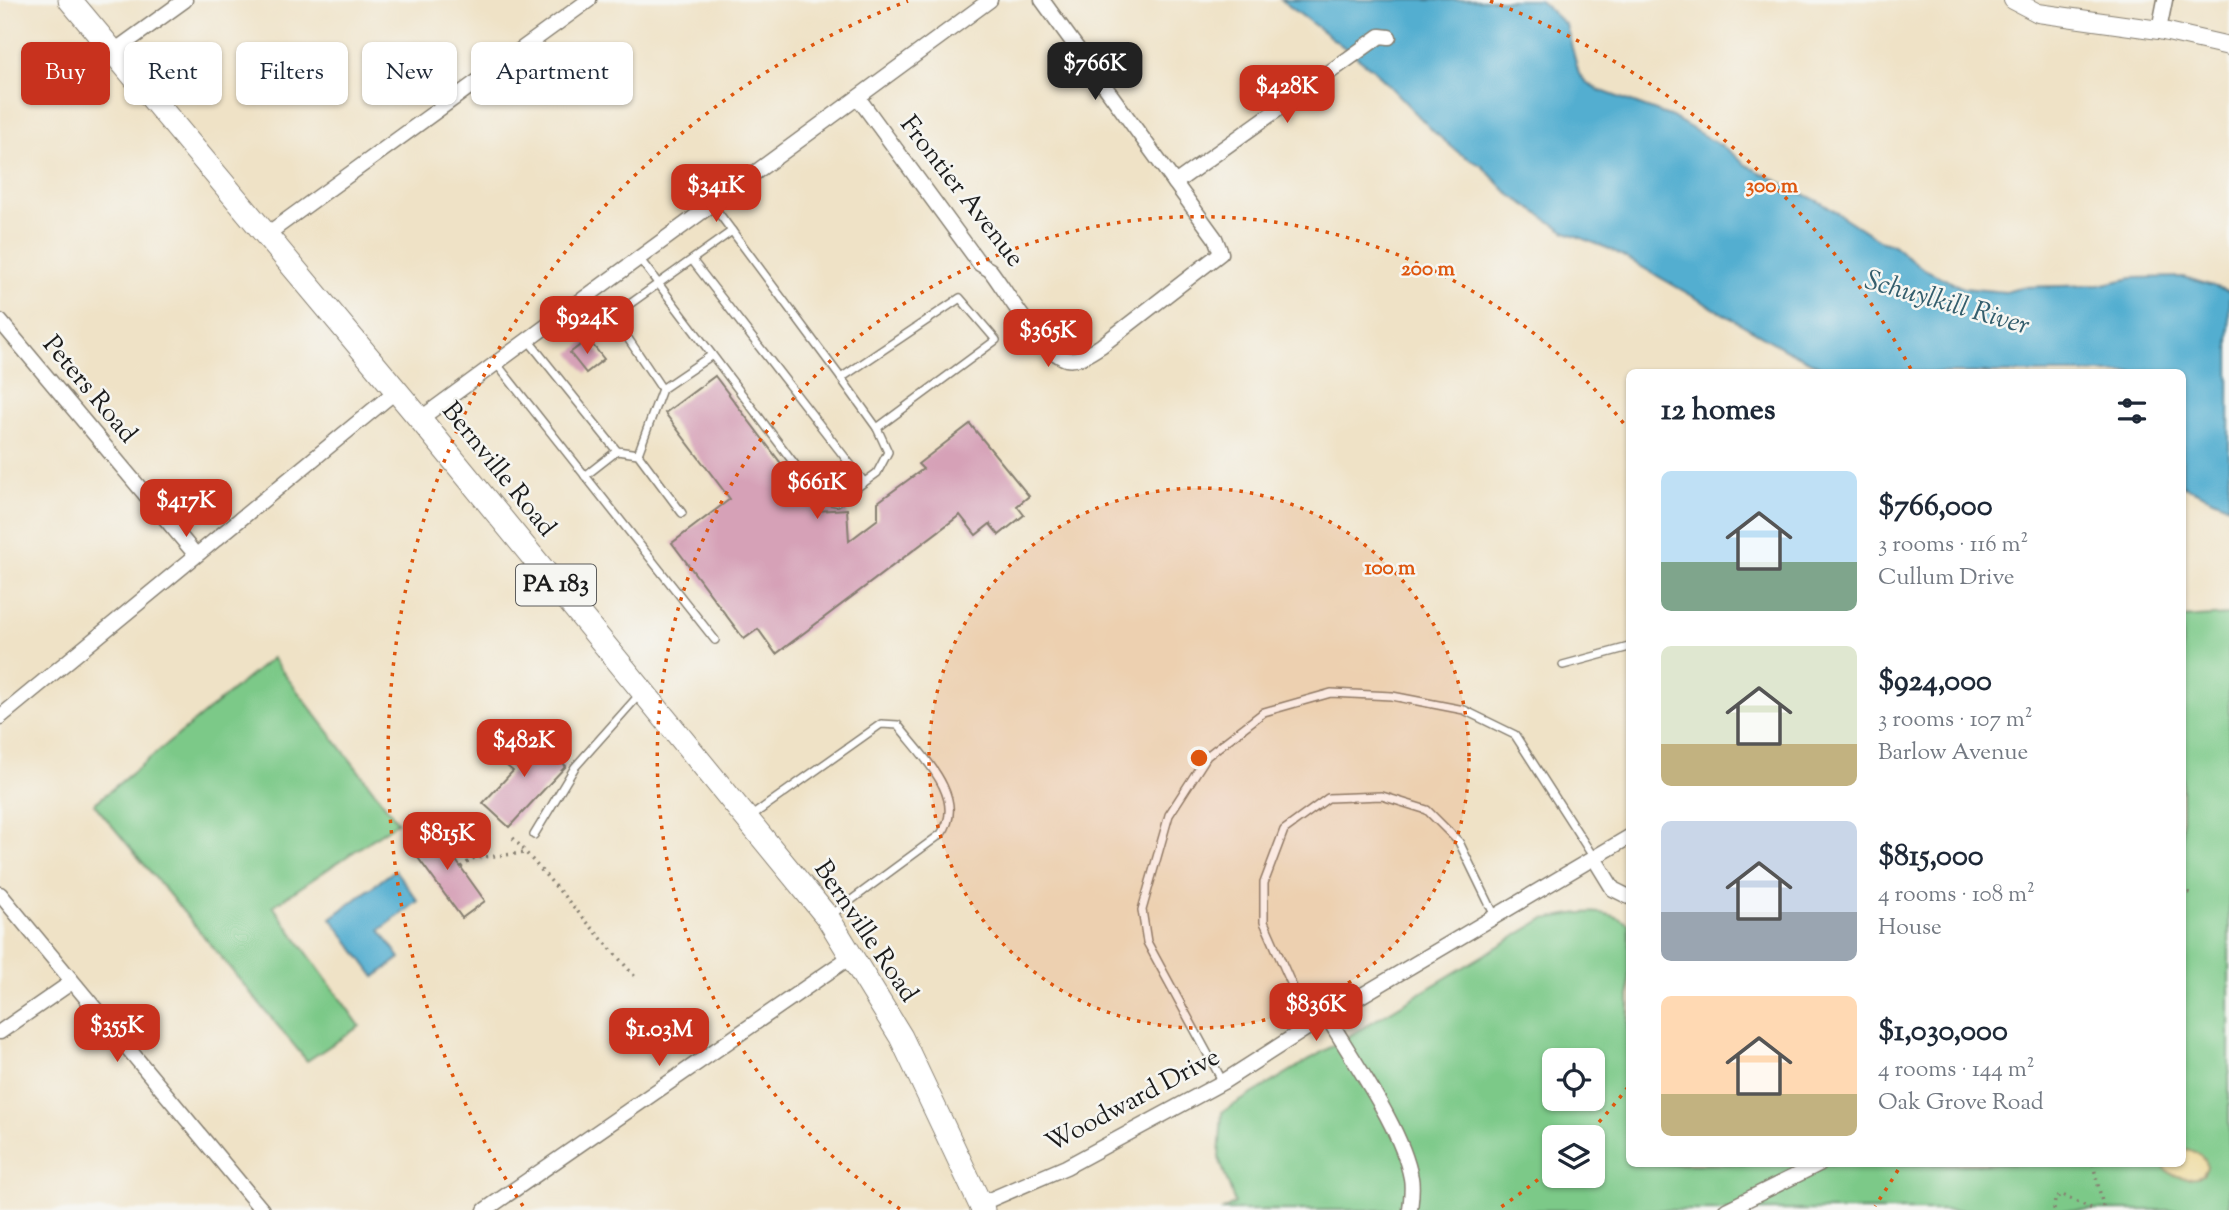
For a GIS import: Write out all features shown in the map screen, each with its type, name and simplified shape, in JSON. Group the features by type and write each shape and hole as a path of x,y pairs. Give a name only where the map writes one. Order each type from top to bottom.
{"main road":[{"name":"Bernville Road","path":"70,0 420,419 828,918 901,1037 981,1207"}],"street":[{"path":"113,52 185,0"},
{"path":"266,235 589,0"},
{"path":"420,419 859,99 990,0"},
{"path":"1042,0 1175,183 1380,36 1389,37"},
{"path":"2013,0 2038,13 2160,30 2229,46"},
{"path":"2160,30 2165,0"},
{"name":"Frontier Avenue","path":"859,99 980,264 990,270 1049,351 1067,359 1080,358 1101,346 1221,253 1215,237 1175,183"},
{"name":"Peters Road","path":"0,321 195,554"},
{"path":"0,717 396,391"},
{"name":"Woodward Drive","path":"981,1207 1066,1167 1223,1082 1310,1026 1626,839"},
{"path":"1594,858 1613,888 1626,895"},
{"path":"0,894 262,1210"},
{"path":"485,1210 853,956"},
{"path":"0,1032 72,982"},
{"path":"1327,1016 1394,1133 1407,1161 1412,1181 1410,1210"},
{"path":"1726,1210 1813,1167"}],"lane":[{"path":"639,258 821,499 837,502 877,473 888,452 877,428 712,204"},
{"path":"662,389 613,316 733,231"},
{"path":"692,260 864,482"},
{"path":"841,378 960,298 996,340 877,428"},
{"path":"528,340 617,451 638,454 682,513"},
{"path":"638,454 662,389 712,355"},
{"path":"496,363 715,640"},
{"path":"585,476 617,451"},
{"path":"1563,665 1626,649"},
{"path":"534,835 575,767 642,691"},
{"path":"1223,1082 1147,942 1142,910 1169,815 1207,756 1264,712 1332,694 1392,696 1464,710 1515,735 1594,858"},
{"path":"747,819 881,724 898,725 947,792 951,813 949,824 941,834 828,918"},
{"path":"1310,1026 1264,922 1264,883 1283,830 1328,798 1382,796 1427,810 1459,842 1495,916"}],"path":[{"path":"513,838 637,979"},
{"path":"461,867 474,858 525,853"},
{"path":"2186,891 2193,894"},
{"path":"2094,1167 2104,1210"},
{"path":"2054,1210 2055,1199 2062,1195 2095,1210"}],"green space":[{"path":"2229,615 2229,1210 1223,1210 1235,1203 1219,1158 1222,1112 1544,919 1588,912 1608,914 1626,922 1626,1167 2186,1167 2186,618"},
{"path":"272,658 398,822 273,906 360,1026 307,1061 94,804"}],"sand":[{"path":"2186,1149 2201,1156 2207,1167 2203,1175 2192,1178 2180,1177 2164,1167 2186,1167"}],"water":[{"name":"Schuylkill River","path":"1281,0 1539,0 1566,25 1579,74 1586,82 1599,90 1672,117 1728,150 1746,165 1822,203 1879,240 1892,244 1922,268 1963,288 2005,292 2024,287 2099,285 2132,278 2184,277 2229,291 2229,506 2186,487 2186,369 1825,369 1612,250 1566,232 1509,194 1482,166 1459,153 1434,132 1373,69"},
{"path":"395,870 418,901 380,930 400,958 375,977 331,918"}],"building":[{"path":"588,339 604,359 586,373 570,353"},
{"path":"715,376 817,511 847,509 849,541 878,519 878,502 923,469 918,464 970,424 1029,496 1017,506 1024,515 999,535 990,524 976,535 960,515 776,654 758,629 744,639 672,543 730,499 665,413"},
{"path":"530,733 566,766 509,827 483,803 513,771 502,762"},
{"path":"432,827 485,901 462,918 408,844"}]}
